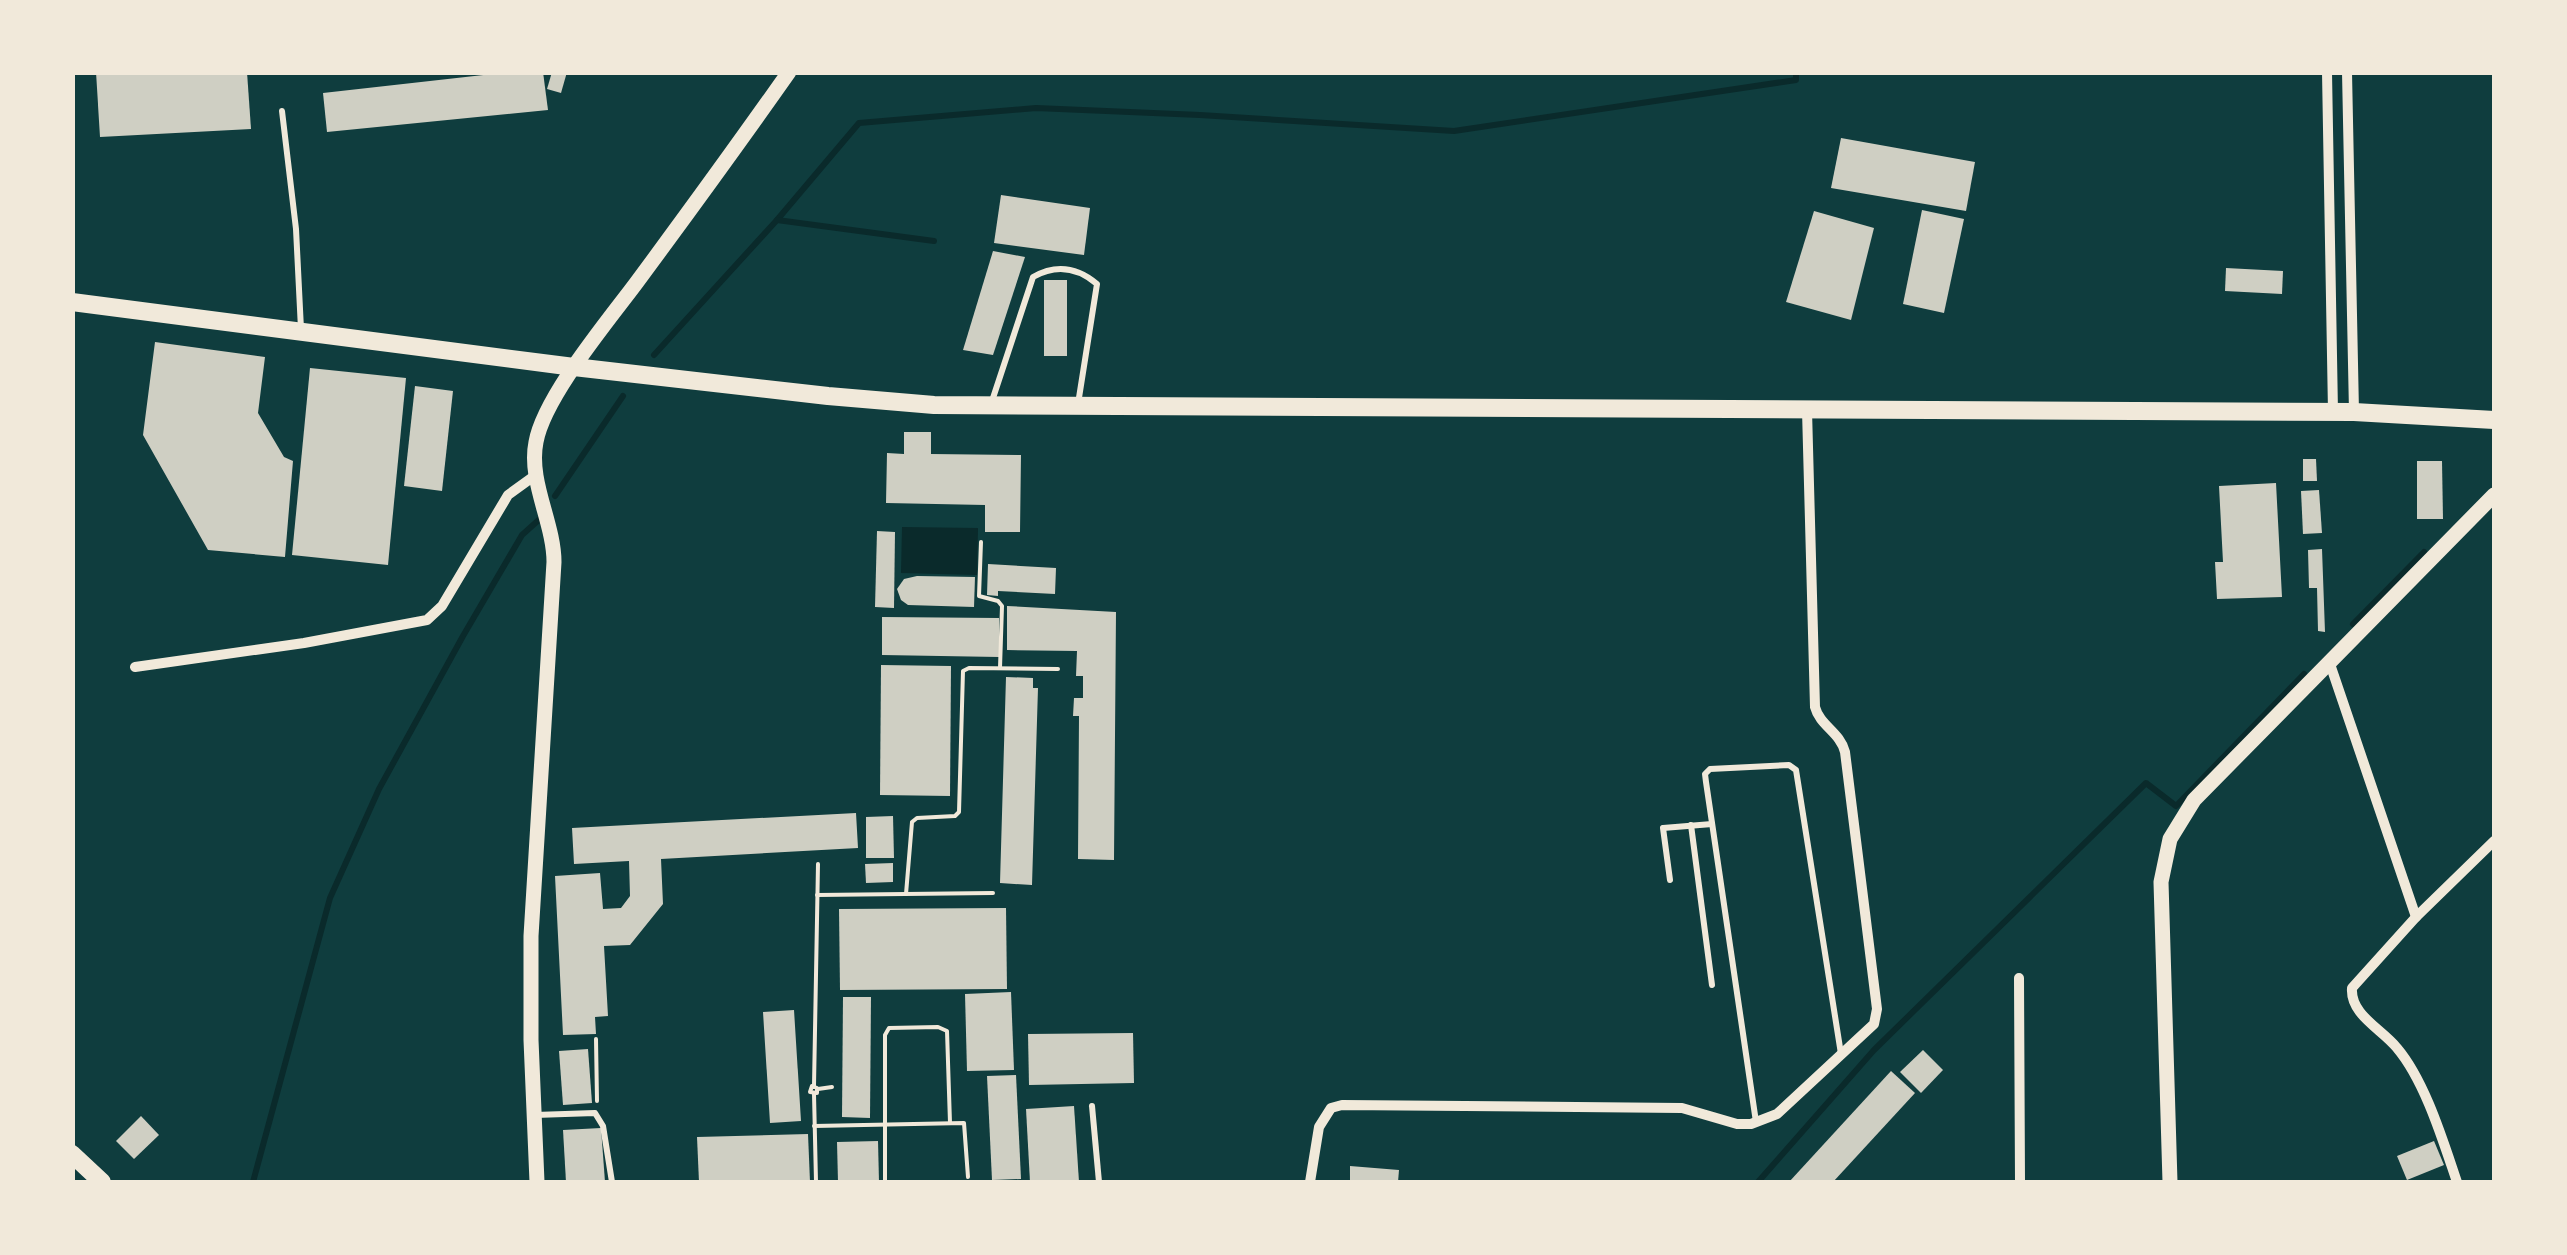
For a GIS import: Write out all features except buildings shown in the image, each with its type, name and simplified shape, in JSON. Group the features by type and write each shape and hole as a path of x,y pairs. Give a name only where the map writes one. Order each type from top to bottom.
{"main road":[{"path":"72,302 574,367 883,402 1077,408 2354,412 2494,420"},
{"path":"72,1154 102,1182"}],"street":[{"path":"537,1182 531,936 554,562 552,528 537,474 536,443 540,428 574,367 789,72"},
{"path":"2327,72 2333,412"},
{"path":"2346,72 2354,412"},
{"path":"2332,334 2352,334"},
{"path":"1310,1182 1319,1127 1331,1108 1342,1105 1682,1108 1736,1124 1756,1122 1777,1114 1874,1024 1877,1009 1846,752 1840,738 1820,720 1815,707 1807,410"},
{"path":"135,667 304,643 427,620 442,606 508,495 537,474"},
{"path":"2170,1182 2163,862 2170,840 2194,800 2494,495"},
{"path":"2328,660 2416,917"},
{"path":"2457,1182 2408,1063 2352,998 2356,980 2494,841"},
{"path":"2019,978 2020,1182"}],"lane":[{"path":"282,111 296,229 301,333"},
{"path":"990,407 1033,276 1061,268 1086,275 1097,284 1077,408"},
{"path":"1756,1122 1707,770 1793,767 1798,777 1841,1055"},
{"path":"1670,880 1663,828 1712,824"},
{"path":"1690,825 1712,985"},
{"path":"1092,1106 1099,1182"},
{"path":"534,1115 592,1111 598,1116 612,1182"}],"path":[{"path":"981,542 979,596 1002,606 1000,668"},
{"path":"906,894 912,822 960,812 964,671 1058,668"},
{"path":"816,1182 818,864"},
{"path":"818,895 993,893"},
{"path":"884,1182 886,1032 894,1027 938,1026 947,1031 950,1123"},
{"path":"596,1039 598,1116"},
{"path":"802,1090 832,1088"},
{"path":"814,1126 964,1123 968,1177"}],"water":[{"path":"902,527 978,528 977,575 901,573"}],"waterway":[{"path":"777,220 859,123 1036,108 1454,131 1796,80 1796,72"},
{"path":"654,355 777,220 934,241"},
{"path":"555,496 623,396"},
{"path":"253,1182 330,898 379,789 463,636 522,535 542,517"},
{"path":"2353,624 2424,552"},
{"path":"1758,1182 1874,1050 2146,783 2176,806 2304,674"}]}
